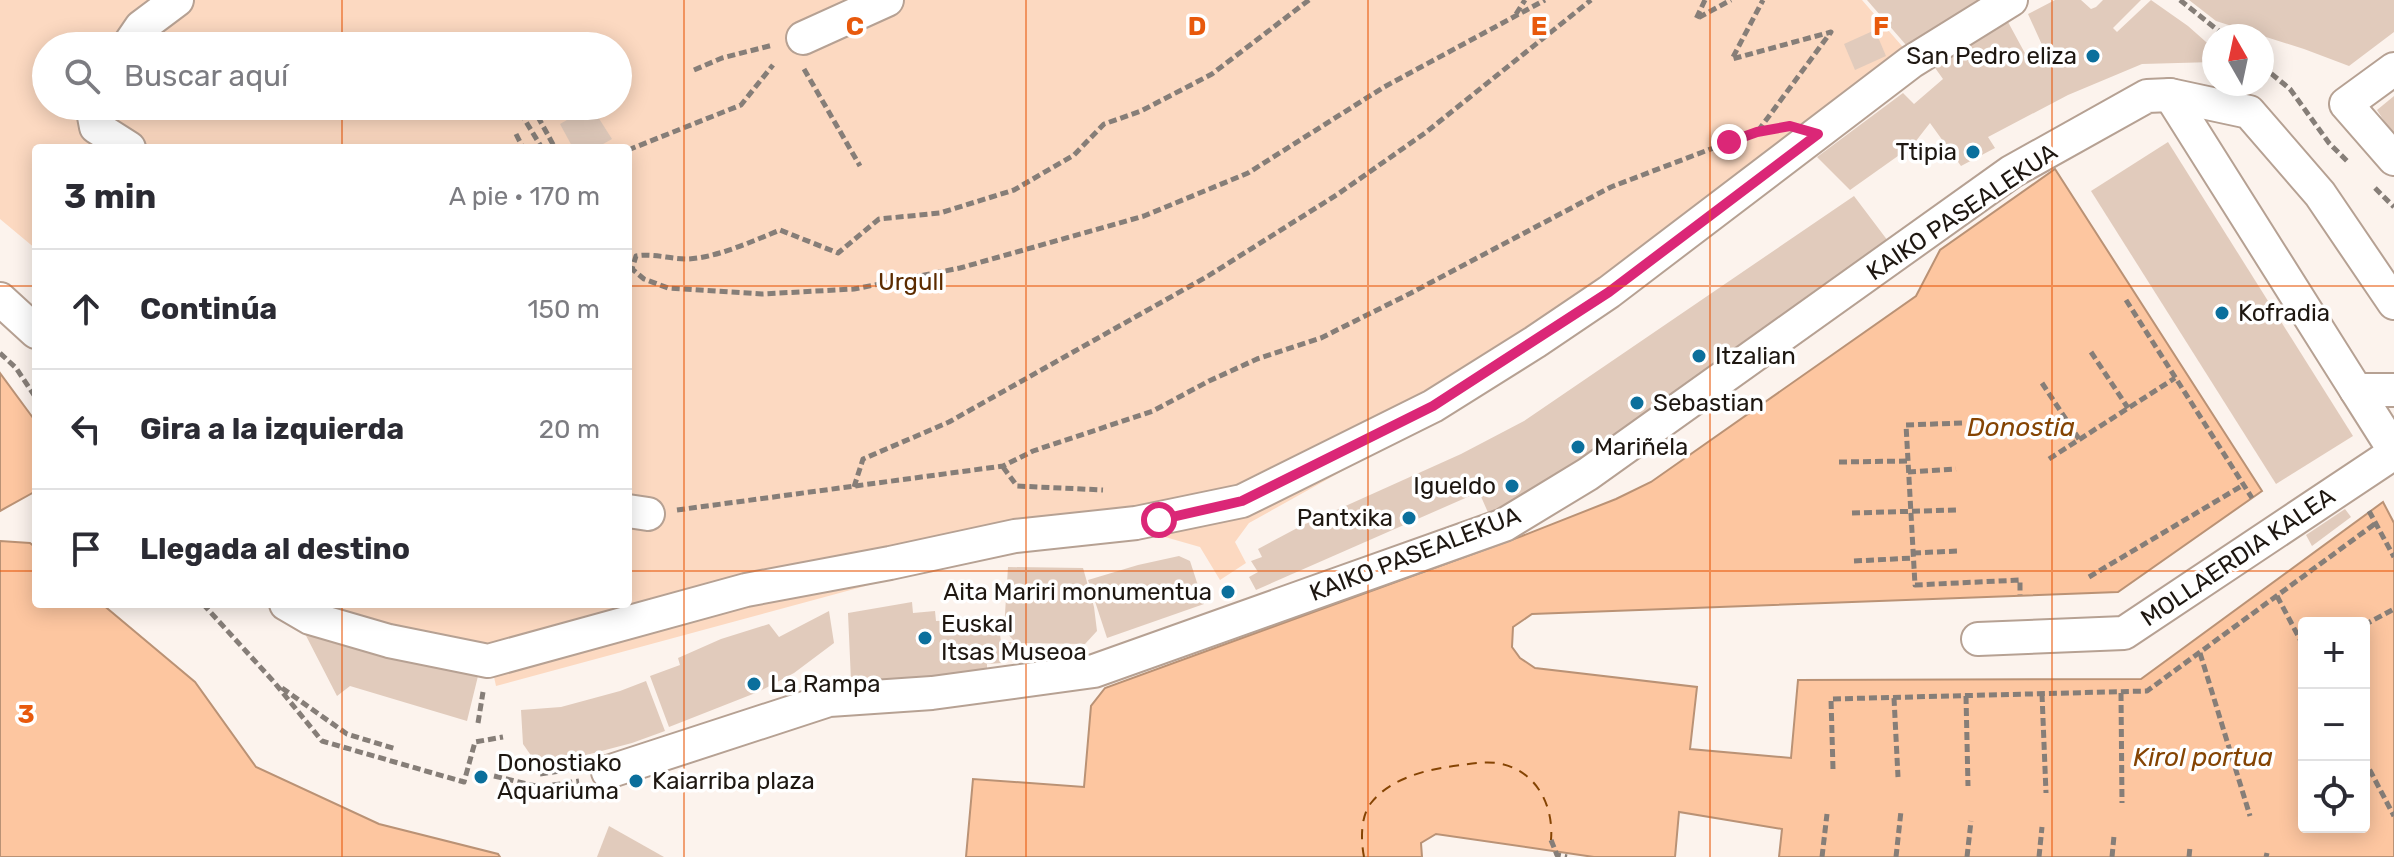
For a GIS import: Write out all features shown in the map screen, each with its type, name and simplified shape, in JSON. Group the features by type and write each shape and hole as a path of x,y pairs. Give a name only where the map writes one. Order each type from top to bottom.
{"street":[{"path":"138,32 177,0"},
{"path":"293,608 310,618 389,641 488,661 746,590 1015,536 1136,523 1242,501 1433,406 1535,342 1609,292 1911,62 2011,0"},
{"path":"803,52 877,2"},
{"path":"2394,69 2346,104 2394,159"},
{"path":"2170,95 2249,112 2320,194 2394,303"},
{"path":"2170,95 2394,451"},
{"name":"KAIKO PASEALEKUA","path":"608,772 829,700 932,693 1094,671 1504,525 1588,474 2011,172 2147,96 2170,95"},
{"path":"95,120 96,127 123,144"},
{"path":"0,299 32,328"},
{"path":"2356,390 2394,390"},
{"name":"MOLLAERDIA KALEA","path":"1978,639 2124,633 2394,451"}],"path":[{"path":"632,254 688,259 735,248 780,230 838,253 879,219 940,213 1014,190 1074,155 1104,124 1141,111 1212,74 1309,0"},
{"path":"1516,15 1525,0"},
{"path":"636,256 632,269 644,279 668,288 762,294 854,289 975,264 1144,216 1248,173 1384,87 1545,0"},
{"path":"854,487 863,459 949,422 1085,347 1208,276 1338,194 1425,133 1591,0"},
{"path":"1705,0 1696,19 1731,0"},
{"path":"1757,132 1831,32 1732,59 1763,0"},
{"path":"2180,0 2210,24"},
{"path":"694,70 722,58 803,52 860,166"},
{"path":"632,148 741,105 773,65"},
{"path":"2274,76 2290,89"},
{"path":"525,120 540,144"},
{"path":"539,120 553,144"},
{"path":"638,512 1003,466 1033,451 1153,411 1257,359 1321,338 1611,187 1768,130"},
{"path":"516,134 521,144"},
{"path":"2126,300 2252,498"},
{"path":"2091,352 2128,408"},
{"path":"0,353 16,368 32,392"},
{"path":"2049,459 2175,378"},
{"path":"2042,383 2079,439"},
{"path":"1962,423 1906,425 1915,585 2020,580 2020,595"},
{"path":"1839,462 1908,461"},
{"path":"1003,466 1017,486 1105,490"},
{"path":"1908,472 1956,469"},
{"path":"2089,577 2245,484"},
{"path":"1852,513 1956,510"},
{"path":"2369,511 2394,557"},
{"path":"1854,561 1958,551"},
{"path":"2277,596 2298,636"},
{"path":"207,608 322,741 464,782 475,742 503,737"},
{"path":"2370,622 2394,609"},
{"path":"2200,653 2250,816"},
{"path":"274,682 347,734 396,749"},
{"path":"2121,693 2122,803"},
{"path":"2042,694 2046,793"},
{"path":"1966,696 1968,786"},
{"path":"1894,698 1898,777"},
{"path":"2365,761 2394,816"},
{"path":"494,776 540,787 575,783"},
{"path":"1896,857 1901,811"},
{"path":"1822,857 1827,814"},
{"path":"1967,857 1971,821"},
{"path":"2039,857 2042,827"},
{"path":"2112,857 2114,836"},
{"path":"1551,840 1557,855 1567,857"},
{"path":"2189,857 2190,847"}],"green space":[{"name":"Urgull","path":"0,0 1862,0 1921,68 1423,426 1249,523 1235,542 1246,563 1220,580 1200,547 1158,535 1002,549 496,686 489,654 328,608 632,608 632,144 32,144 32,246 0,219"}],"water":[{"path":"2055,169 2262,491 2118,592 1532,614 1513,627 1512,647 1520,658 1535,668 1697,687 1690,749 1791,758 1798,680 2141,679 2383,502 2394,523 2394,857 1779,857 1782,829 1679,812 1675,857 1594,857 1436,834 1421,843 1422,857 966,857 973,779 1084,787 1091,706 1105,688 1616,499 1651,482 1916,296 1940,250"},
{"path":"0,373 32,417 32,493 0,511"},
{"path":"0,541 32,545 32,608 107,608 195,682 256,767 379,824 500,857 0,857"}],"building":[{"path":"1867,0 2003,0 1913,53"},
{"path":"2055,0 2081,0 2091,9 2103,0 2141,0 2113,28 2117,32 2151,0 2202,38 2202,62 2142,64 2068,95 1988,137 1995,148 1961,166 1930,123 1912,146 1850,190 1817,157 1903,93 1914,104 1943,79 1933,65 2008,22 2027,57 2043,47 2028,14"},
{"path":"2189,0 2394,0 2394,32 2349,66 2274,39 2274,24 2225,24 2216,21"},
{"path":"1875,30 1886,56 1855,70 1844,44"},
{"path":"2394,96 2394,136 2377,110"},
{"path":"567,120 600,120 612,139 603,144 571,144 560,124"},
{"name":"Kofradia","path":"2168,142 2353,436 2276,484 2091,191"},
{"path":"1854,196 1888,241 1559,476 1490,517 1479,492 1256,590 1249,577 1258,572 1251,561 1262,557 1258,549 1301,526 1461,454 1524,421"},
{"path":"2345,509 2351,517 2312,546 2306,535"},
{"path":"1179,556 1190,561 1204,604 1107,638 1088,580"},
{"path":"1008,567 1083,568 1097,631 1085,644 1016,643 1004,630"},
{"name":"Euskal Itsas Museoa","path":"912,602 913,613 935,611 936,621 985,619 985,635 1000,634 1001,642 1012,642 1012,655 1002,656 1002,663 987,664 987,674 851,681 848,613"},
{"path":"829,611 834,643 794,673 758,692 669,727 650,676 680,665 678,658 721,639 769,624 779,637"},
{"path":"299,622 478,676 467,721 350,686 337,696"},
{"path":"646,681 665,731 632,743 533,769 530,754 523,744 521,710 561,707"},
{"path":"609,826 664,857 597,857"}],"ferry route":[{"path":"1364,857 1363,822 1367,809 1378,795 1416,774 1478,763 1510,767 1532,781 1545,801 1551,840"}],"place":[{"name":"San Pedro eliza","path":"2093,56"},
{"name":"Ttipia","path":"1973,152"},
{"name":"Kofradia","path":"2222,313"},
{"name":"Itzalian","path":"1699,356"},
{"name":"Sebastian","path":"1637,403"},
{"name":"Mariñela","path":"1578,447"},
{"name":"Igueldo","path":"1512,486"},
{"name":"Pantxika","path":"1409,518"},
{"name":"Aita Mariri monumentua","path":"1228,592"},
{"name":"Euskal Itsas Museoa","path":"925,638"},
{"name":"La Rampa","path":"754,684"},
{"name":"Donostiako Aquariuma","path":"481,777"},
{"name":"Kaiarriba plaza","path":"636,781"}],"route":[{"path":"1159,520 1242,501 1433,406 1609,292 1818,134 1790,126 1757,132 1729,142"}],"water label":[{"name":"Donostia","path":"2021,427"},
{"name":"Kirol portua","path":"2203,757"}]}
